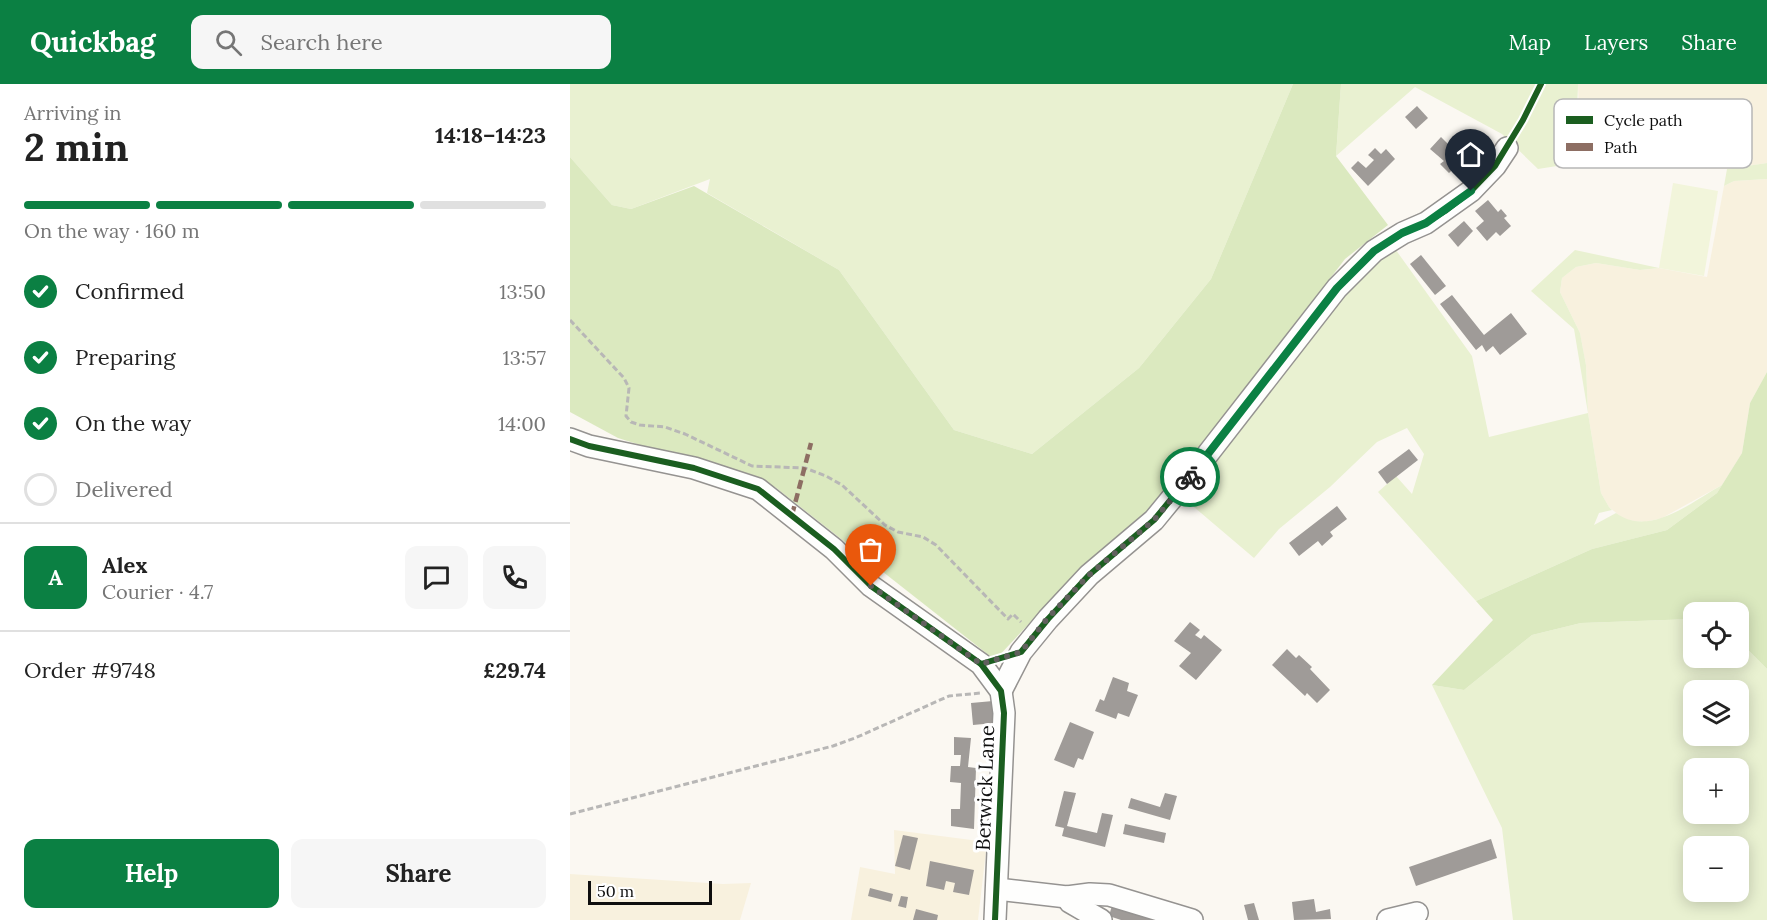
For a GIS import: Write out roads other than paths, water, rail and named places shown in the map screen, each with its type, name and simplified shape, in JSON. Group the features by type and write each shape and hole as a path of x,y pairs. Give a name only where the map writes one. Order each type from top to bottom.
{"street":[{"path":"993,692 1047,619 1089,575 1154,520 1337,288 1374,251 1402,233 1426,223 1471,191 1495,166 1507,148"},
{"path":"570,439 588,446 694,468 758,489 834,549 871,586 981,664 993,692"},
{"path":"981,664 1021,652"},
{"name":"Berwick Lane","path":"993,692 1004,713 995,920"},
{"path":"997,889 1067,897 1090,894 1109,895 1192,920"},
{"path":"1067,897 1070,902 1101,920"},
{"path":"1388,920 1417,913"}]}
